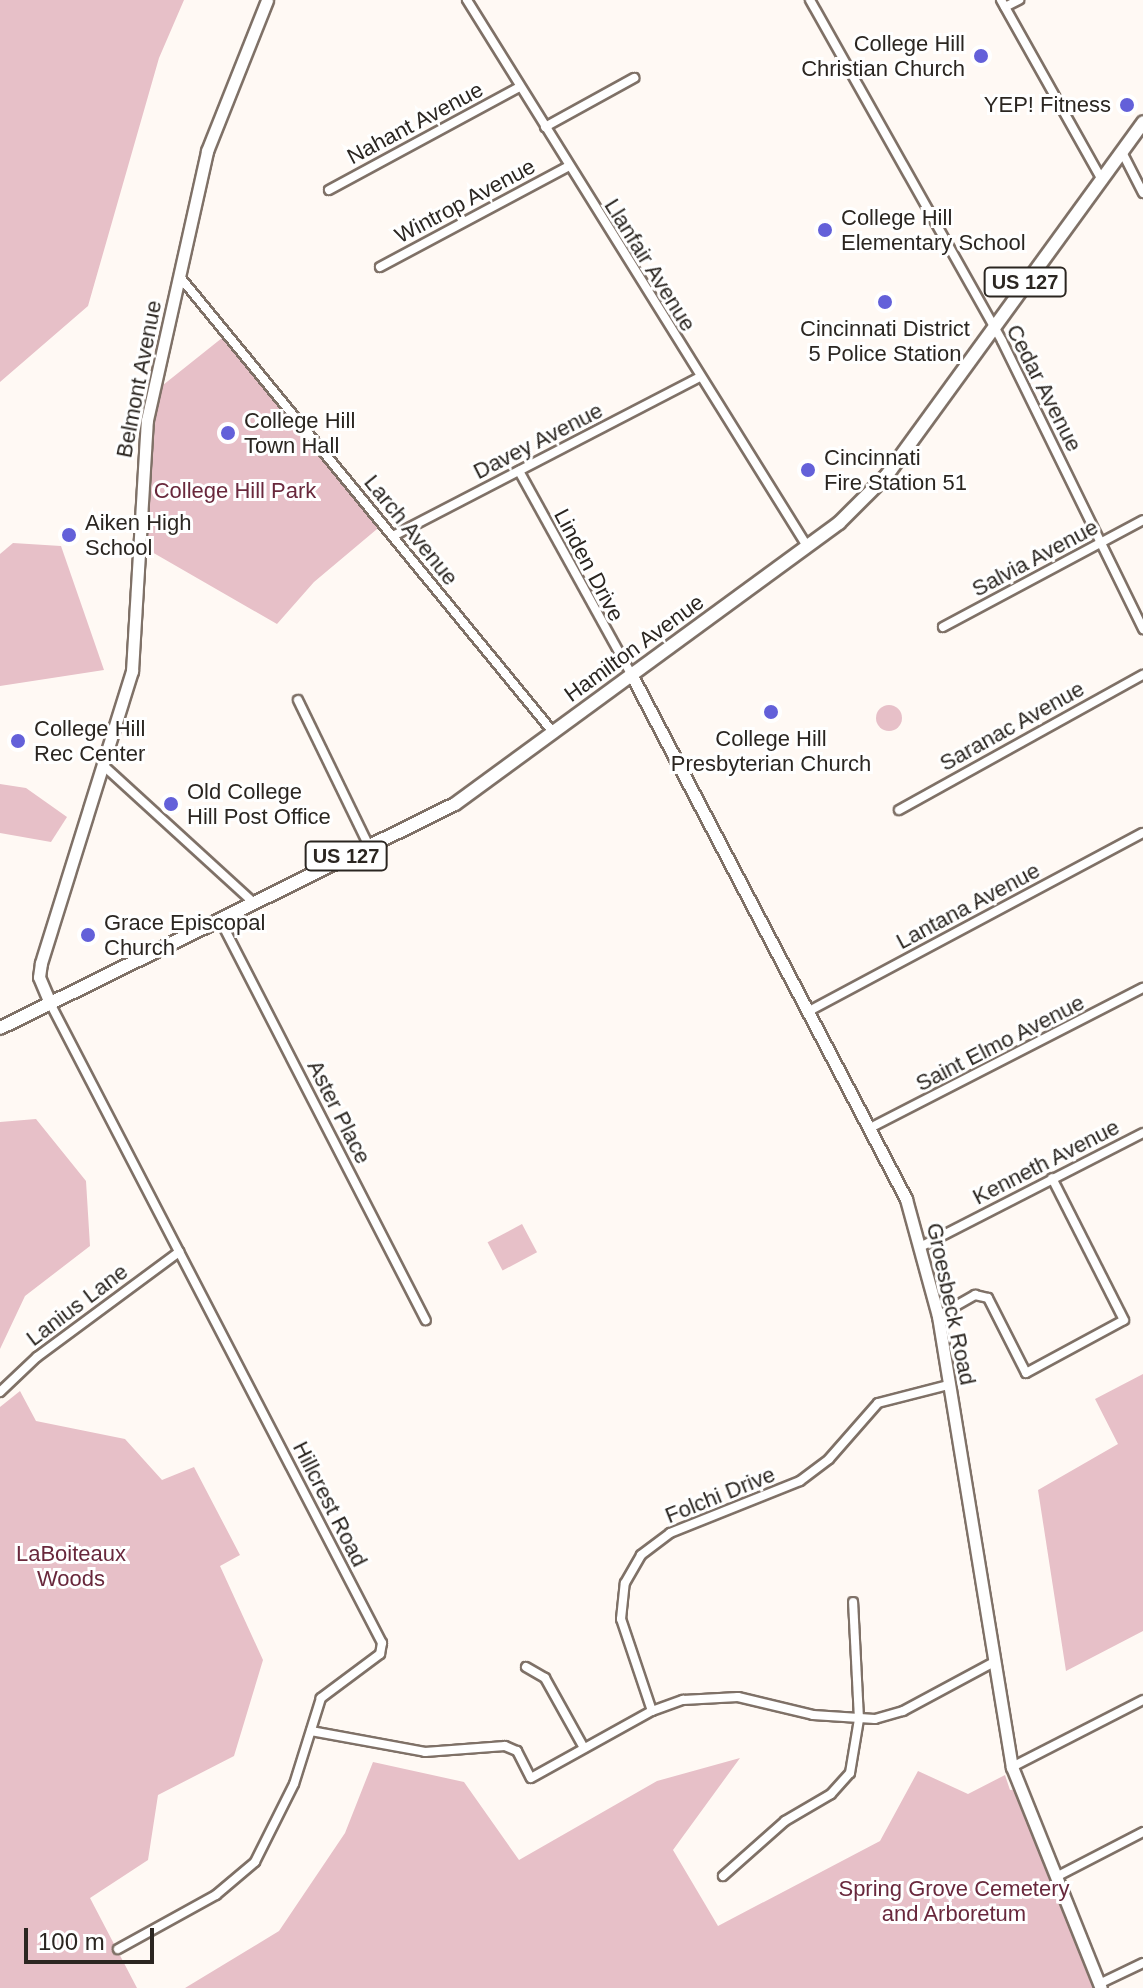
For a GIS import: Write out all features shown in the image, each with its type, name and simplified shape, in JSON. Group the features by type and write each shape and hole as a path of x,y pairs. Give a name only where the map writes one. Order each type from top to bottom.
{"main road":[{"name":"Hamilton Avenue","path":"0,1028 368,844 455,804 807,546 878,486 1143,122"}],"street":[{"name":"Belmont Avenue","path":"50,1003 39,977 41,963 105,767 132,671 145,431 207,151 267,0"},
{"name":"Llanfair Avenue","path":"467,0 567,167 807,546"},
{"name":"Cedar Avenue","path":"810,0 993,326 1143,629"},
{"path":"1019,0 1003,4 1101,178"},
{"path":"545,127 634,78"},
{"name":"Nahant Avenue","path":"329,190 518,88"},
{"path":"1122,152 1143,193"},
{"name":"Wintrop Avenue","path":"380,267 567,167"},
{"name":"Larch Avenue","path":"180,277 553,732"},
{"name":"Davey Avenue","path":"393,536 700,377"},
{"name":"Linden Drive","path":"519,471 631,674"},
{"name":"Salvia Avenue","path":"943,627 1143,520"},
{"name":"Groesbeck Road","path":"631,674 872,1127 922,1246 938,1316 1012,1767 1100,1986"},
{"name":"Saranac Avenue","path":"899,810 1143,675"},
{"path":"298,700 368,844"},
{"path":"105,767 254,903"},
{"name":"Lantana Avenue","path":"811,1010 1143,833"},
{"name":"Aster Place","path":"220,920 426,1320"},
{"name":"Saint Elmo Avenue","path":"872,1127 1143,988"},
{"name":"Hillcrest Road","path":"50,1003 382,1643 380,1654 321,1698 294,1784 255,1862 216,1895 118,1949"},
{"name":"Kenneth Avenue","path":"922,1246 1143,1133"},
{"path":"938,1316 975,1295 984,1295 1026,1373 1124,1320 1052,1178"},
{"name":"Lanius Lane","path":"0,1392 37,1357 179,1252"},
{"name":"Folchi Drive","path":"652,1711 621,1619 625,1583 641,1555 670,1533 800,1481 829,1459 878,1403 948,1385"},
{"path":"723,1876 785,1821 841,1786 855,1761 859,1719 853,1602"},
{"path":"311,1731 425,1752 505,1746 517,1751 531,1778 652,1711 683,1700 738,1697 813,1715 859,1719 890,1716 994,1662"},
{"path":"526,1667 545,1678 584,1748"},
{"path":"1012,1767 1143,1700"},
{"path":"1056,1877 1143,1832"},
{"path":"1100,1986 1143,1963"}],"green space":[{"path":"0,0 184,0 159,58 88,306 0,382"},
{"name":"College Hill Park","path":"227,334 383,524 314,582 277,624 138,544 153,393"},
{"path":"13,543 61,546 104,670 0,686 0,554"},
{"path":"889,705 898,709 902,718 898,727 889,731 880,727 876,718 880,709"},
{"path":"0,784 26,788 67,817 51,842 0,833"},
{"path":"36,1119 86,1181 90,1246 25,1296 0,1349 0,1122"},
{"path":"522,1224 537,1252 503,1271 488,1242"},
{"path":"1143,1374 1143,1631 1066,1671 1038,1490 1118,1444 1095,1399"},
{"name":"LaBoiteaux Woods","path":"20,1391 36,1421 125,1439 162,1480 194,1467 240,1555 220,1566 263,1660 234,1756 158,1795 148,1860 90,1898 137,1988 0,1988 0,1407"},
{"name":"Spring Grove Cemetery and Arboretum","path":"740,1758 673,1850 718,1926 880,1841 918,1771 968,1794 1005,1775 1010,1790 1020,1789 1101,1988 185,1988 279,1931 345,1833 373,1762 464,1782 519,1860 657,1781"}],"place":[{"name":"College Hill Christian Church","path":"981,56"},
{"name":"YEP! Fitness","path":"1127,105"},
{"name":"College Hill Elementary School","path":"825,230"},
{"name":"Cincinnati District 5 Police Station","path":"885,302"},
{"name":"College Hill Town Hall","path":"228,433"},
{"name":"Cincinnati Fire Station 51","path":"808,470"},
{"name":"Aiken High School","path":"69,535"},
{"name":"College Hill Presbyterian Church","path":"771,712"},
{"name":"College Hill Rec Center","path":"18,741"},
{"name":"Old College Hill Post Office","path":"171,804"},
{"name":"Grace Episcopal Church","path":"88,935"}]}
